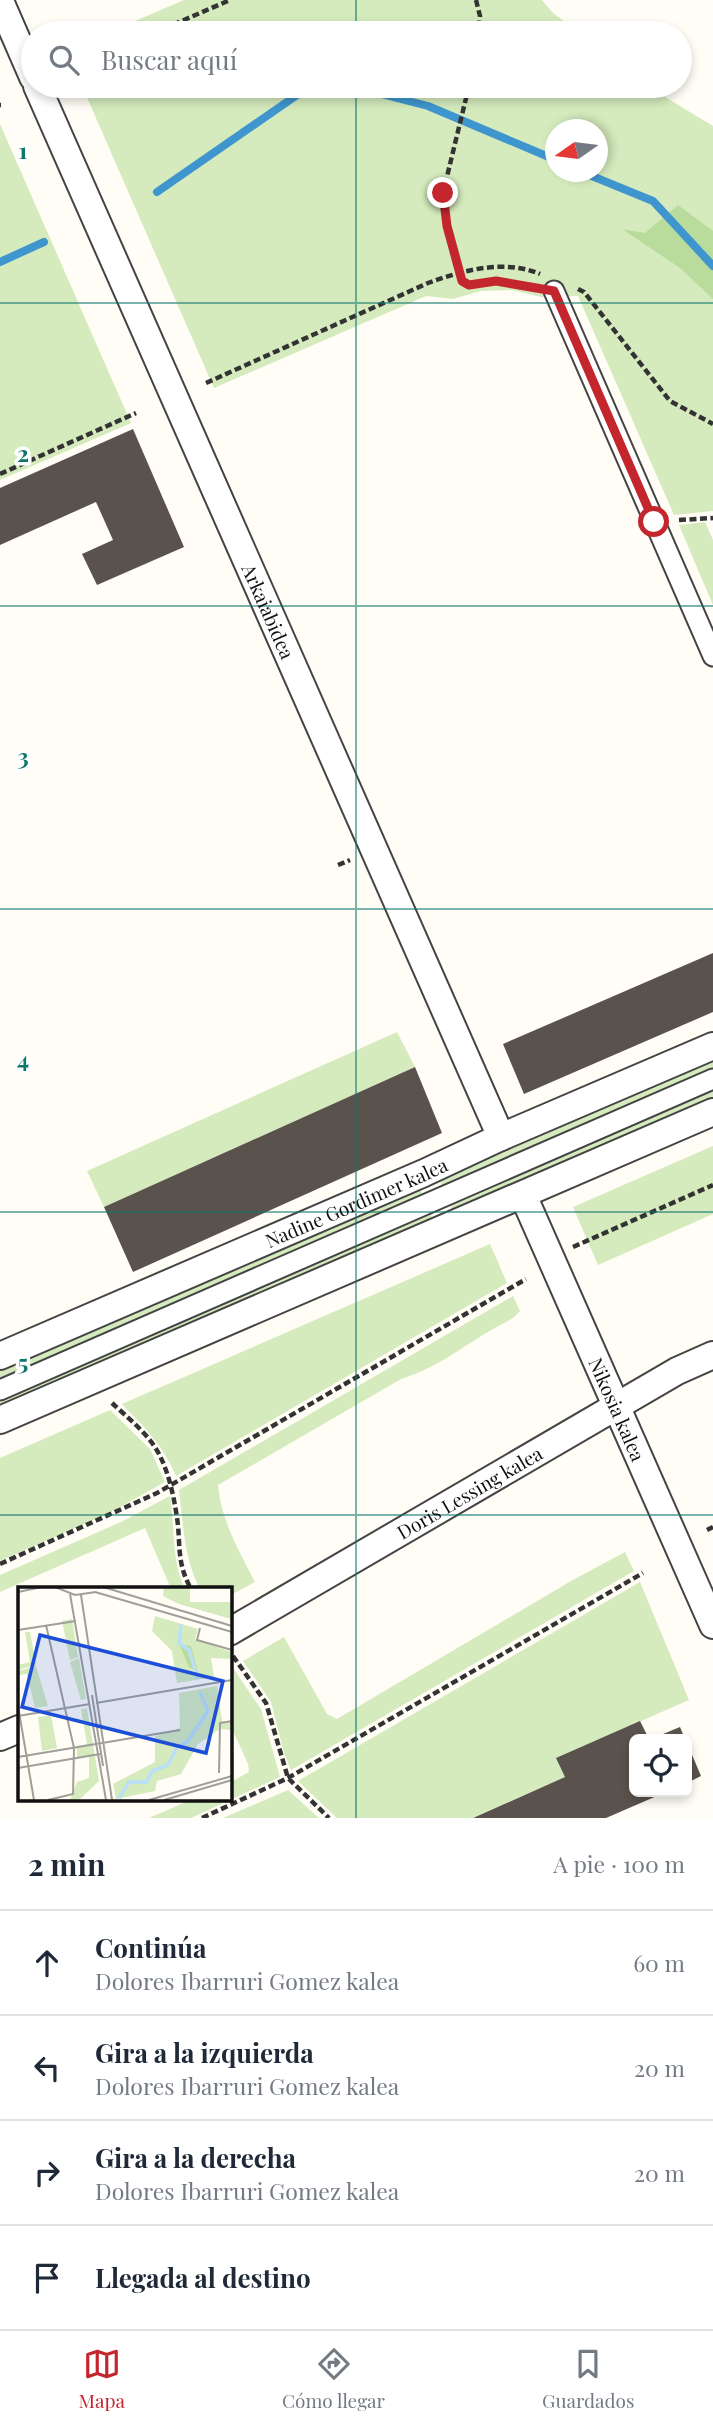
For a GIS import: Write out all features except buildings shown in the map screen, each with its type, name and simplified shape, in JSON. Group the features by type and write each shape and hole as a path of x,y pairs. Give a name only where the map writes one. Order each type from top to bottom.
{"street":[{"path":"0,1 21,49"},
{"name":"Arkaiabidea","path":"42,98 500,1138"},
{"path":"560,286 654,522 713,656"},
{"name":"Nadine Gordimer kalea","path":"0,1356 713,1046"},
{"name":"Nadine Gordimer kalea","path":"0,1390 713,1079"},
{"path":"0,1420 713,1112"},
{"name":"Nikosia kalea","path":"523,1195 713,1625"},
{"name":"Doris Lessing kalea","path":"231,1631 677,1371 713,1356"},
{"path":"0,1737 18,1729"}],"path":[{"path":"182,21 230,0"},
{"path":"476,0 479,21"},
{"path":"465,98 443,193 447,226 462,281 469,285 496,281 560,286 584,292 670,401 713,424"},
{"path":"206,383 428,283 461,271 484,267 530,270 560,286"},
{"path":"0,474 136,413"},
{"path":"654,522 713,518"},
{"path":"551,1257 713,1185"},
{"path":"0,1564 157,1493 526,1279"},
{"path":"112,1403 141,1430 160,1454 171,1485 178,1522 181,1571 190,1587"},
{"path":"202,1818 288,1778 643,1573"},
{"path":"231,1653 267,1703 288,1778 329,1818"}],"green space":[{"path":"184,0 542,0 564,21 135,21"},
{"path":"87,98 667,98 713,126 713,511 674,515 578,296 541,297 512,290 481,291 453,299 426,296 214,388"},
{"path":"0,124 131,423 0,480"},
{"path":"678,205 713,231 713,299 680,268 622,229 645,233"},
{"path":"705,522 713,540 713,605 679,525"},
{"path":"397,1032 415,1067 104,1207 87,1171"},
{"path":"713,1057 713,1070 443,1188 438,1177"},
{"path":"713,1089 713,1101 454,1214 449,1203"},
{"path":"713,1146 713,1214 598,1265 573,1207"},
{"path":"418,1185 423,1195 0,1379 0,1367"},
{"path":"430,1212 434,1223 0,1412 0,1399"},
{"path":"490,1244 507,1283 176,1476 159,1446 122,1404"},
{"path":"513,1296 520,1311 511,1319 438,1363 401,1379 218,1485 227,1523 255,1582 231,1595 231,1587 199,1587 187,1553 179,1490"},
{"path":"110,1410 150,1449 165,1482 109,1513 0,1561 0,1458"},
{"path":"170,1496 175,1555 184,1587 170,1587 145,1528 0,1592 0,1575 121,1522"},
{"path":"625,1552 634,1571 291,1770 271,1702 243,1661 284,1637 327,1714 337,1719"},
{"path":"640,1582 689,1700 557,1758 565,1777 472,1818 337,1818 298,1781"},
{"path":"233,1668 261,1709 280,1777 231,1800 231,1782 249,1772 231,1726"},
{"path":"288,1790 319,1818 223,1818"},
{"path":"191,1800 230,1800 191,1818 149,1818"}],"waterway":[{"path":"157,192 293,98"},
{"path":"397,98 428,106 545,155"},
{"path":"606,182 653,201 713,266"},
{"path":"0,262 44,242"}],"route":[{"path":"443,193 447,226 462,281 469,285 496,281 554,291 654,522"}]}
